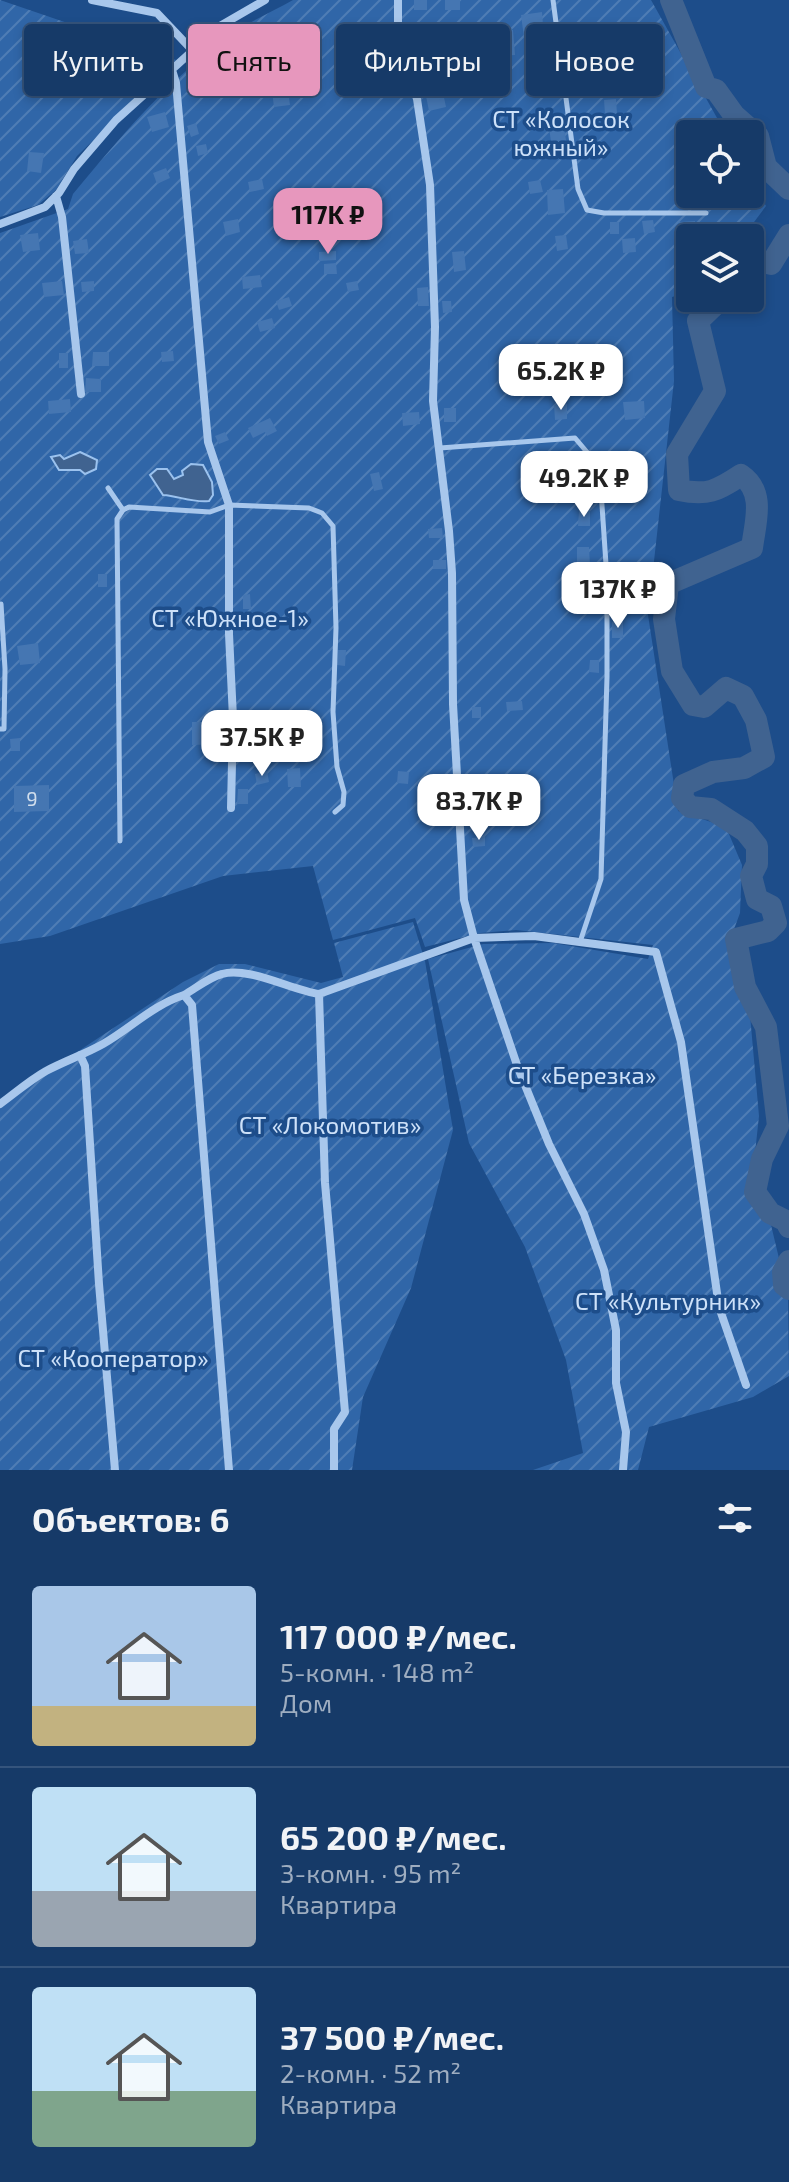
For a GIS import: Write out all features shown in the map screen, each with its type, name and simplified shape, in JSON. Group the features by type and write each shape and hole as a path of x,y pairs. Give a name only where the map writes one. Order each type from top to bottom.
{"street":[{"path":"92,0 157,13 188,46"},
{"path":"223,24 265,0"},
{"path":"398,0 398,43 417,99 430,185 435,327 433,401 452,573 453,704 464,900 518,1068 549,1144 584,1214 604,1270 616,1330 616,1383 626,1432 623,1470"},
{"path":"188,56 172,70 176,83 208,442 229,505 229,634 233,718 231,808"},
{"path":"0,224 45,207 116,120 143,96"},
{"path":"56,196 62,217 81,394"},
{"path":"0,1104 44,1072 130,1028 153,1008 184,995 222,973 248,974 298,991 319,994 474,938 534,936 656,952 681,1042 719,1307 746,1385"},
{"path":"319,994 325,1183 345,1412 334,1429 334,1470"},
{"path":"184,995 192,1005 195,1025 229,1470"},
{"path":"80,1055 85,1066 115,1470"}],"lane":[{"path":"553,0 578,189 587,210 604,213 706,213"},
{"path":"440,448 575,438 592,458 600,476 607,579 601,879 580,942"},
{"path":"108,488 123,510"},
{"path":"120,841 117,519 129,507 210,512 229,505 309,508 322,513 333,526 336,628 333,712 337,767 344,792 343,805 335,812"},
{"path":"0,729 4,729 5,669 1,604"}],"green space":[{"path":"0,0 70,24 24,24 24,96 139,96 77,156 56,190 38,205 0,217"},
{"path":"293,0 651,0 718,120 676,120 676,208 764,208 764,202 766,206 752,224 676,224 676,296 672,297 674,381 648,615 678,811 726,827 742,865 740,913 730,940 750,1015 759,1116 751,1190 771,1225 788,1296 789,1376 753,1397 649,1427 638,1470 533,1470 583,1453 566,1360 525,1247 469,1143 428,959 483,944 553,943 648,959 653,945 516,930 480,933 425,947 415,918 333,940 313,866 223,876 50,936 0,944 0,233 68,209 73,194 160,96 172,96 172,84 188,69 188,96 320,96 320,24 249,24"},
{"path":"413,922 425,961 453,1130 411,1288 363,1397 352,1470 0,1470 0,1103 183,982 219,964 245,964 321,983 343,977 334,943"}],"shaded area":[{"path":"80,452 97,460 96,469 85,474 80,470 59,470 51,457 60,455 64,459"},
{"path":"191,464 203,465 212,482 213,495 209,501 163,495 150,475 157,469 167,469 174,479 183,475 182,471"}],"building":[{"path":"414,0 427,0 427,10 414,10"},
{"path":"445,0 460,0 460,10 445,10"},
{"path":"542,12 543,24 526,24 524,38 521,15"},
{"path":"510,30 513,30 515,55 510,55"},
{"path":"273,96 289,96 290,105 274,107"},
{"path":"426,96 444,96 446,107 429,111"},
{"path":"616,99 617,114 605,114 604,100"},
{"path":"165,112 169,127 152,132 147,117"},
{"path":"562,117 566,140 551,142 548,120"},
{"path":"196,123 199,134 191,137 187,126"},
{"path":"206,144 208,153 198,156 196,146"},
{"path":"29,152 44,153 41,173 27,171"},
{"path":"166,168 170,178 157,184 153,173"},
{"path":"262,179 264,189 250,192 248,182"},
{"path":"540,180 543,192 530,194 528,182"},
{"path":"563,189 565,213 548,215 547,190"},
{"path":"322,206 330,206 331,219 323,219"},
{"path":"238,219 240,232 226,236 223,222"},
{"path":"653,220 655,232 644,234 642,221"},
{"path":"695,221 695,224 679,224"},
{"path":"610,222 619,222 619,234 610,234"},
{"path":"38,233 40,250 23,252 20,235"},
{"path":"566,235 568,249 557,251 555,236"},
{"path":"635,238 636,252 623,253 622,239"},
{"path":"87,239 89,253 75,254 73,241"},
{"path":"336,251 336,260 319,261 319,252"},
{"path":"464,251 466,270 454,272 452,252"},
{"path":"336,263 337,274 324,274 324,264"},
{"path":"260,275 262,287 243,289 242,277"},
{"path":"62,281 64,295 44,297 42,283"},
{"path":"94,281 94,291 82,292 81,282"},
{"path":"357,281 359,290 348,292 346,283"},
{"path":"428,287 429,306 418,306 417,288"},
{"path":"289,297 292,306 279,310 276,301"},
{"path":"442,301 451,301 452,312 443,313"},
{"path":"272,318 275,328 260,332 257,322"},
{"path":"559,349 560,364 540,366 539,351"},
{"path":"173,351 174,361 162,362 161,352"},
{"path":"93,352 109,352 109,366 92,366"},
{"path":"59,353 68,353 68,368 59,368"},
{"path":"86,378 101,379 101,392 85,392"},
{"path":"70,399 71,412 49,414 48,401"},
{"path":"644,401 645,418 625,420 623,402"},
{"path":"567,404 567,419 555,420 554,405"},
{"path":"444,408 456,408 456,422 444,422"},
{"path":"419,412 420,424 403,426 402,413"},
{"path":"270,418 277,431 253,438 248,428"},
{"path":"225,432 229,440 219,444 215,436"},
{"path":"379,472 383,489 374,491 370,474"},
{"path":"592,477 593,498 578,498 578,478"},
{"path":"579,511 590,511 590,526 578,526"},
{"path":"442,528 443,538 429,538 428,529"},
{"path":"577,547 589,547 590,565 577,566"},
{"path":"433,560 446,560 446,569 433,569"},
{"path":"98,574 107,574 107,587 98,587"},
{"path":"250,594 251,609 243,609 243,595"},
{"path":"612,622 623,622 623,638 612,638"},
{"path":"38,643 40,663 20,665 17,646"},
{"path":"338,650 346,650 345,666 337,665"},
{"path":"590,660 599,660 599,673 589,672"},
{"path":"522,701 523,710 507,711 506,702"},
{"path":"472,707 481,707 481,718 472,718"},
{"path":"192,722 220,722 220,744 192,745"},
{"path":"308,731 322,732 321,744 308,743"},
{"path":"251,737 252,749 239,750 238,738"},
{"path":"20,738 20,751 11,751 10,739"},
{"path":"300,768 301,787 288,787 287,769"},
{"path":"267,771 269,782 257,785 255,774"},
{"path":"398,771 409,772 408,784 397,783"},
{"path":"49,785 49,811 14,812 14,786"},
{"path":"238,789 248,789 248,804 237,804"},
{"path":"480,804 481,819 467,819 467,805"},
{"path":"485,837 485,846 473,847 472,838"}],"waterway":[{"path":"671,0 706,87 716,90 734,115 758,136 766,167 789,189"},
{"path":"764,262 771,264 789,235"},
{"path":"707,312 698,321 715,391 677,454 679,490 712,491 741,475 749,482 756,499 752,548 668,584 664,619 672,671 693,705 704,707 726,688 743,696 756,720 764,757 744,768 713,772 684,785 682,798 690,807 711,809 745,831 757,846 757,864 751,876 757,899 771,906 776,923 768,931 736,939 745,987 766,1027 778,1126 762,1159 755,1192 770,1213 786,1221 789,1227"},
{"path":"789,1261 783,1272 784,1285 789,1289"}],"park label":[{"name":"СТ «Колосок южный»","path":"561,132"},
{"name":"СТ «Южное-1»","path":"230,617"},
{"name":"СТ «Березка»","path":"582,1074"},
{"name":"СТ «Локомотив»","path":"330,1124"},
{"name":"СТ «Культурник»","path":"668,1300"},
{"name":"СТ «Кооператор»","path":"113,1357"}]}
